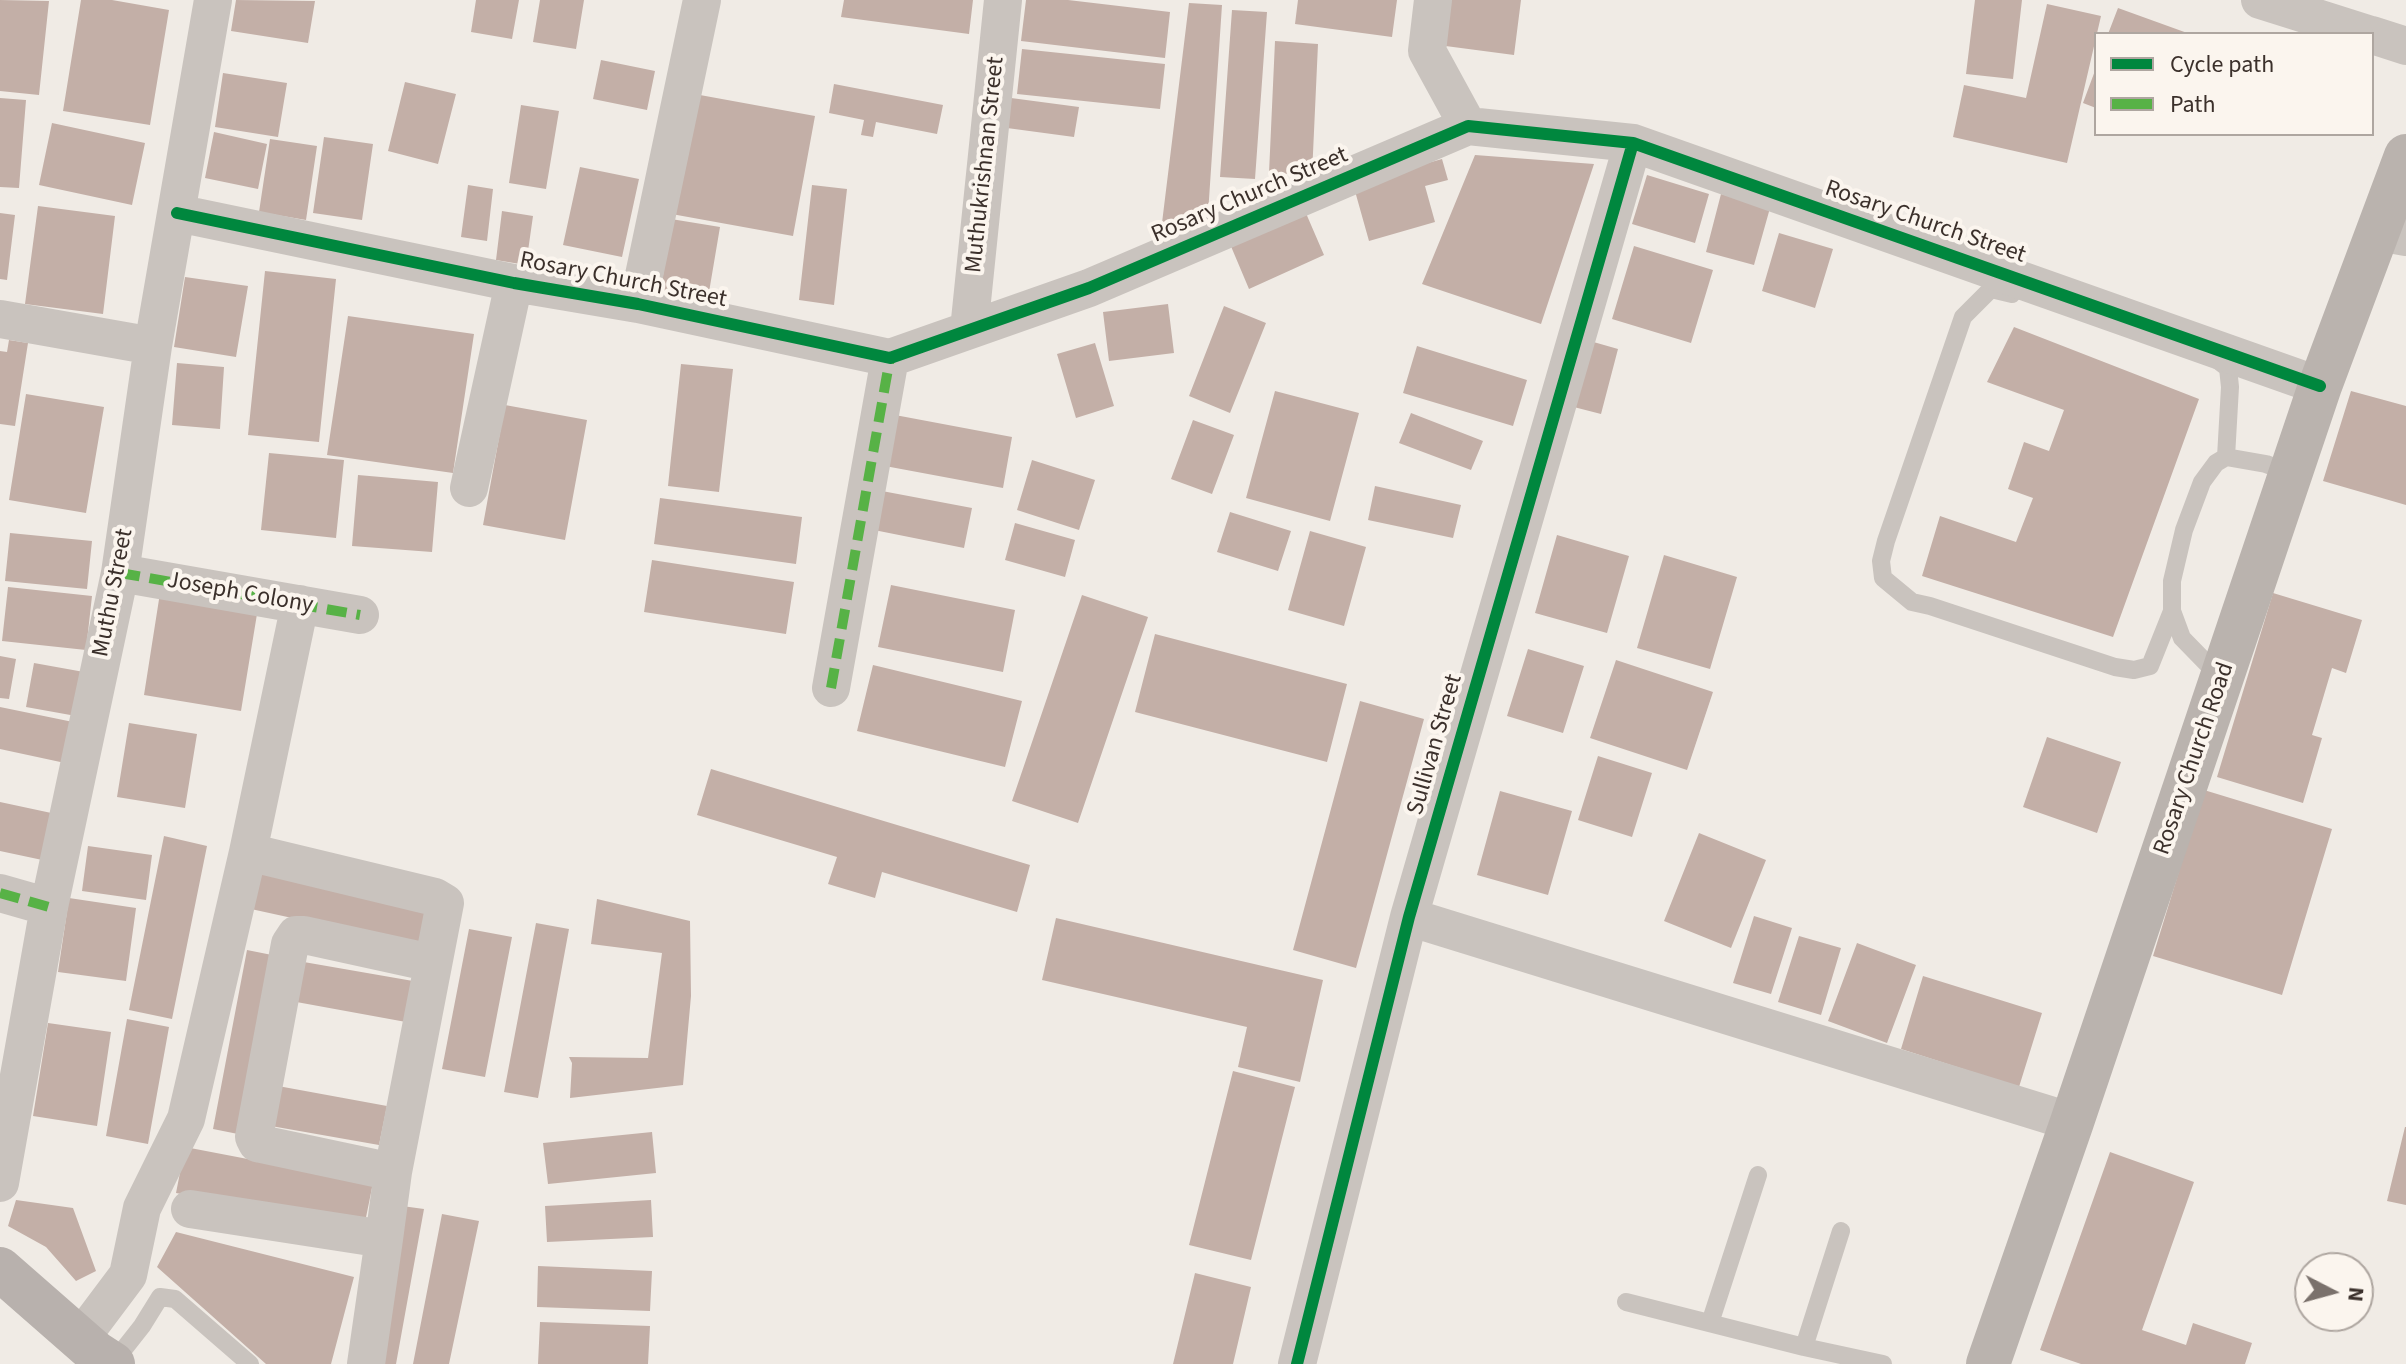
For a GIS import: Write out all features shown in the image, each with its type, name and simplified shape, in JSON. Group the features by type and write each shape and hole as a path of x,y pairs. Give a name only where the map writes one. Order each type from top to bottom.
{"main road":[{"name":"Rosary Church Road","path":"1988,1364 2320,386 2392,234 2406,156"},
{"path":"0,1269 99,1357"}],"street":[{"name":"Muthu Street","path":"0,1183 49,907 120,573 153,346 213,0"},
{"path":"638,304 702,0"},
{"name":"Muthukrishnan Street","path":"969,330 1003,0"},
{"path":"1433,0 1427,51 1468,126"},
{"path":"2260,0 2361,32"},
{"path":"2374,36 2406,46"},
{"name":"Rosary Church Street","path":"177,213 514,283 638,304 890,358 1089,288 1468,126 1633,143 2320,386"},
{"name":"Sullivan Street","path":"1297,1364 1409,917 1633,143"},
{"path":"469,488 514,283"},
{"path":"0,319 153,346"},
{"path":"831,688 890,358"},
{"name":"Joseph Colony","path":"120,573 360,615"},
{"path":"99,1357 128,1275 142,1208 186,1119 248,852 300,604"},
{"path":"248,852 441,899 445,903 393,1172 366,1364"},
{"path":"0,893 49,907"},
{"path":"1409,917 2072,1122"},
{"path":"393,1172 261,1144 255,1140 290,944 296,935 304,935 432,963"},
{"path":"190,1209 384,1239"}],"lane":[{"path":"2172,611 2150,666 2134,670 2115,667 1912,602 1883,578 1881,561 1886,541 1963,317 1991,289 2210,356 2228,368 2230,387 2226,457"},
{"path":"2222,679 2182,638 2172,611 2172,581 2184,530 2202,482 2216,463 2226,457 2266,464 2291,473"},
{"path":"1710,1323 1758,1175"},
{"path":"1804,1347 1841,1231"},
{"path":"99,1357 142,1326 160,1297 175,1299 250,1364"},
{"path":"1626,1302 1883,1364"}],"building":[{"path":"0,0 49,1 39,95 0,91"},
{"path":"81,0 112,0 169,10 150,125 63,111"},
{"path":"236,0 315,1 308,43 231,31"},
{"path":"476,0 519,0 512,39 471,32"},
{"path":"540,0 584,0 576,49 533,42"},
{"path":"844,0 973,0 969,34 841,17"},
{"path":"1026,0 1068,0 1170,12 1165,58 1021,41"},
{"path":"1298,0 1397,0 1392,37 1295,24"},
{"path":"1444,0 1521,0 1514,55 1438,45"},
{"path":"1975,0 2022,0 2013,79 1966,74"},
{"path":"1189,3 1222,5 1208,214 1161,231"},
{"path":"2047,4 2101,16 2097,32 2094,32 2094,46 2067,163 1953,137 1964,85 2026,98"},
{"path":"2118,8 2184,32 2109,32"},
{"path":"1232,10 1267,12 1255,179 1220,177"},
{"path":"1275,41 1318,44 1312,175 1269,173"},
{"path":"1022,49 1165,64 1160,109 1017,94"},
{"path":"601,60 655,71 647,110 593,99"},
{"path":"223,73 287,83 278,137 215,127"},
{"path":"2094,73 2094,107 2083,103"},
{"path":"405,82 456,94 438,164 388,151"},
{"path":"834,84 943,105 937,134 876,122 873,137 861,135 864,120 829,113"},
{"path":"689,93 815,116 793,236 666,213"},
{"path":"0,98 26,100 19,188 0,187"},
{"path":"1011,98 1079,107 1074,137 1007,128"},
{"path":"521,105 559,111 546,189 509,183"},
{"path":"52,123 145,143 132,205 39,185"},
{"path":"214,132 267,144 258,189 205,178"},
{"path":"324,137 373,144 362,220 313,213"},
{"path":"270,139 317,146 306,220 259,212"},
{"path":"1475,155 1594,164 1541,324 1422,284"},
{"path":"1442,159 1448,180 1425,186 1435,222 1369,241 1353,184"},
{"path":"580,167 639,179 622,257 563,245"},
{"path":"1647,175 1709,194 1695,243 1632,224"},
{"path":"468,185 493,189 487,241 461,237"},
{"path":"812,185 847,189 834,305 799,300"},
{"path":"1721,194 1770,208 1754,265 1706,252"},
{"path":"38,206 115,216 103,314 25,304"},
{"path":"502,211 533,216 526,265 496,260"},
{"path":"1305,211 1324,255 1249,289 1230,244"},
{"path":"0,213 15,215 7,280 0,279"},
{"path":"671,219 720,227 708,298 661,290"},
{"path":"1779,233 1833,249 1815,308 1762,291"},
{"path":"1634,246 1713,270 1691,343 1612,319"},
{"path":"265,271 336,279 319,442 248,435"},
{"path":"185,277 248,286 236,357 174,347"},
{"path":"1168,304 1174,353 1109,361 1103,312"},
{"path":"1224,306 1266,323 1230,413 1189,396"},
{"path":"348,316 474,334 453,473 327,455"},
{"path":"2014,327 2199,399 2113,637 1922,576 1940,516 2016,542 2033,498 2008,489 2024,442 2049,451 2064,410 1987,382"},
{"path":"1583,339 1618,349 1601,414 1566,405"},
{"path":"9,340 28,343 15,426 0,424 0,351 7,352"},
{"path":"1095,343 1114,406 1076,418 1057,354"},
{"path":"1417,346 1527,380 1513,426 1403,393"},
{"path":"177,363 224,367 220,429 172,425"},
{"path":"681,364 733,369 719,492 668,486"},
{"path":"1275,391 1359,413 1330,521 1246,498"},
{"path":"2351,391 2406,406 2406,505 2323,481"},
{"path":"26,394 104,407 86,513 9,500"},
{"path":"505,405 587,420 565,540 483,525"},
{"path":"1411,413 1483,441 1471,470 1399,443"},
{"path":"895,415 1012,437 1003,488 885,466"},
{"path":"1193,420 1234,435 1212,494 1171,479"},
{"path":"269,453 344,460 336,538 261,530"},
{"path":"1032,460 1095,480 1079,530 1017,510"},
{"path":"358,475 438,482 432,552 352,546"},
{"path":"1375,486 1461,505 1453,538 1368,520"},
{"path":"882,491 972,508 964,548 874,530"},
{"path":"660,498 802,517 796,564 654,544"},
{"path":"1230,512 1291,531 1278,571 1217,552"},
{"path":"1015,523 1075,540 1065,577 1005,560"},
{"path":"1310,531 1366,547 1344,626 1288,610"},
{"path":"10,533 92,541 87,589 5,581"},
{"path":"1557,535 1629,556 1607,633 1535,613"},
{"path":"1664,555 1737,577 1710,669 1637,648"},
{"path":"652,560 794,582 786,634 644,612"},
{"path":"891,585 1015,610 1003,672 878,647"},
{"path":"8,587 92,596 86,650 2,641"},
{"path":"160,593 258,608 241,711 144,695"},
{"path":"2273,593 2362,620 2346,673 2332,668 2312,735 2322,738 2303,803 2217,777"},
{"path":"1082,595 1148,617 1078,823 1012,801"},
{"path":"1155,634 1347,684 1327,762 1135,712"},
{"path":"1528,649 1584,666 1563,733 1507,716"},
{"path":"0,656 16,659 9,699 0,698"},
{"path":"1616,660 1713,692 1687,770 1590,738"},
{"path":"34,663 84,672 76,716 26,707"},
{"path":"873,665 1022,701 1005,767 857,731"},
{"path":"1360,701 1424,719 1356,968 1293,950"},
{"path":"0,707 73,722 65,763 0,749"},
{"path":"129,723 197,734 185,808 117,797"},
{"path":"2047,737 2121,762 2097,833 2023,807"},
{"path":"1598,756 1652,773 1632,837 1578,820"},
{"path":"711,769 1030,865 1017,912 882,872 875,898 828,884 837,857 697,815"},
{"path":"2204,790 2332,829 2282,995 2153,956"},
{"path":"1500,791 1572,811 1548,895 1477,875"},
{"path":"0,802 56,814 47,861 0,851"},
{"path":"1699,833 1766,860 1731,948 1664,921"},
{"path":"164,836 207,846 172,1019 129,1010"},
{"path":"88,846 152,855 146,900 82,891"},
{"path":"259,872 429,909 420,946 251,909"},
{"path":"69,898 136,908 126,981 58,972"},
{"path":"597,899 690,921 691,996 683,1085 570,1098 572,1063 569,1057 648,1058 662,953 591,944"},
{"path":"1754,916 1792,928 1771,994 1733,983"},
{"path":"1056,918 1323,980 1300,1082 1238,1067 1247,1027 1042,980"},
{"path":"536,923 569,929 538,1098 504,1092"},
{"path":"469,929 512,937 485,1077 442,1069"},
{"path":"1799,936 1841,948 1821,1015 1778,1002"},
{"path":"1857,943 1916,965 1887,1043 1828,1021"},
{"path":"247,950 282,957 248,1136 213,1129"},
{"path":"298,961 413,981 406,1022 291,1001"},
{"path":"1923,976 2042,1013 2019,1087 1901,1049"},
{"path":"127,1019 169,1027 148,1144 106,1136"},
{"path":"48,1023 111,1032 97,1126 33,1116"},
{"path":"1233,1071 1295,1087 1251,1260 1189,1245"},
{"path":"278,1086 387,1106 379,1145 271,1126"},
{"path":"2406,1127 2406,1205 2387,1201"},
{"path":"652,1132 656,1173 548,1184 543,1143"},
{"path":"185,1147 373,1183 364,1227 176,1193"},
{"path":"2110,1152 2194,1182 2142,1330 2186,1345 2193,1323 2252,1343 2245,1364 2081,1364 2040,1350"},
{"path":"16,1200 73,1208 96,1271 76,1281 46,1247 8,1226"},
{"path":"651,1200 653,1237 547,1242 545,1206"},
{"path":"402,1206 424,1209 396,1364 379,1364"},
{"path":"442,1214 479,1221 449,1364 413,1364"},
{"path":"176,1232 354,1277 331,1364 266,1364 157,1267"},
{"path":"538,1266 652,1271 650,1311 537,1307"},
{"path":"1195,1273 1251,1287 1233,1364 1173,1364"},
{"path":"540,1322 650,1326 648,1364 538,1364"}],"marked path":[{"path":"831,688 890,358"},
{"path":"120,573 360,615"},
{"path":"0,893 49,907"}],"cycle path":[{"path":"177,213 514,283 638,304 890,358 1089,288 1468,126 1633,143 2320,386"},
{"path":"1297,1364 1409,917 1633,143"}]}
